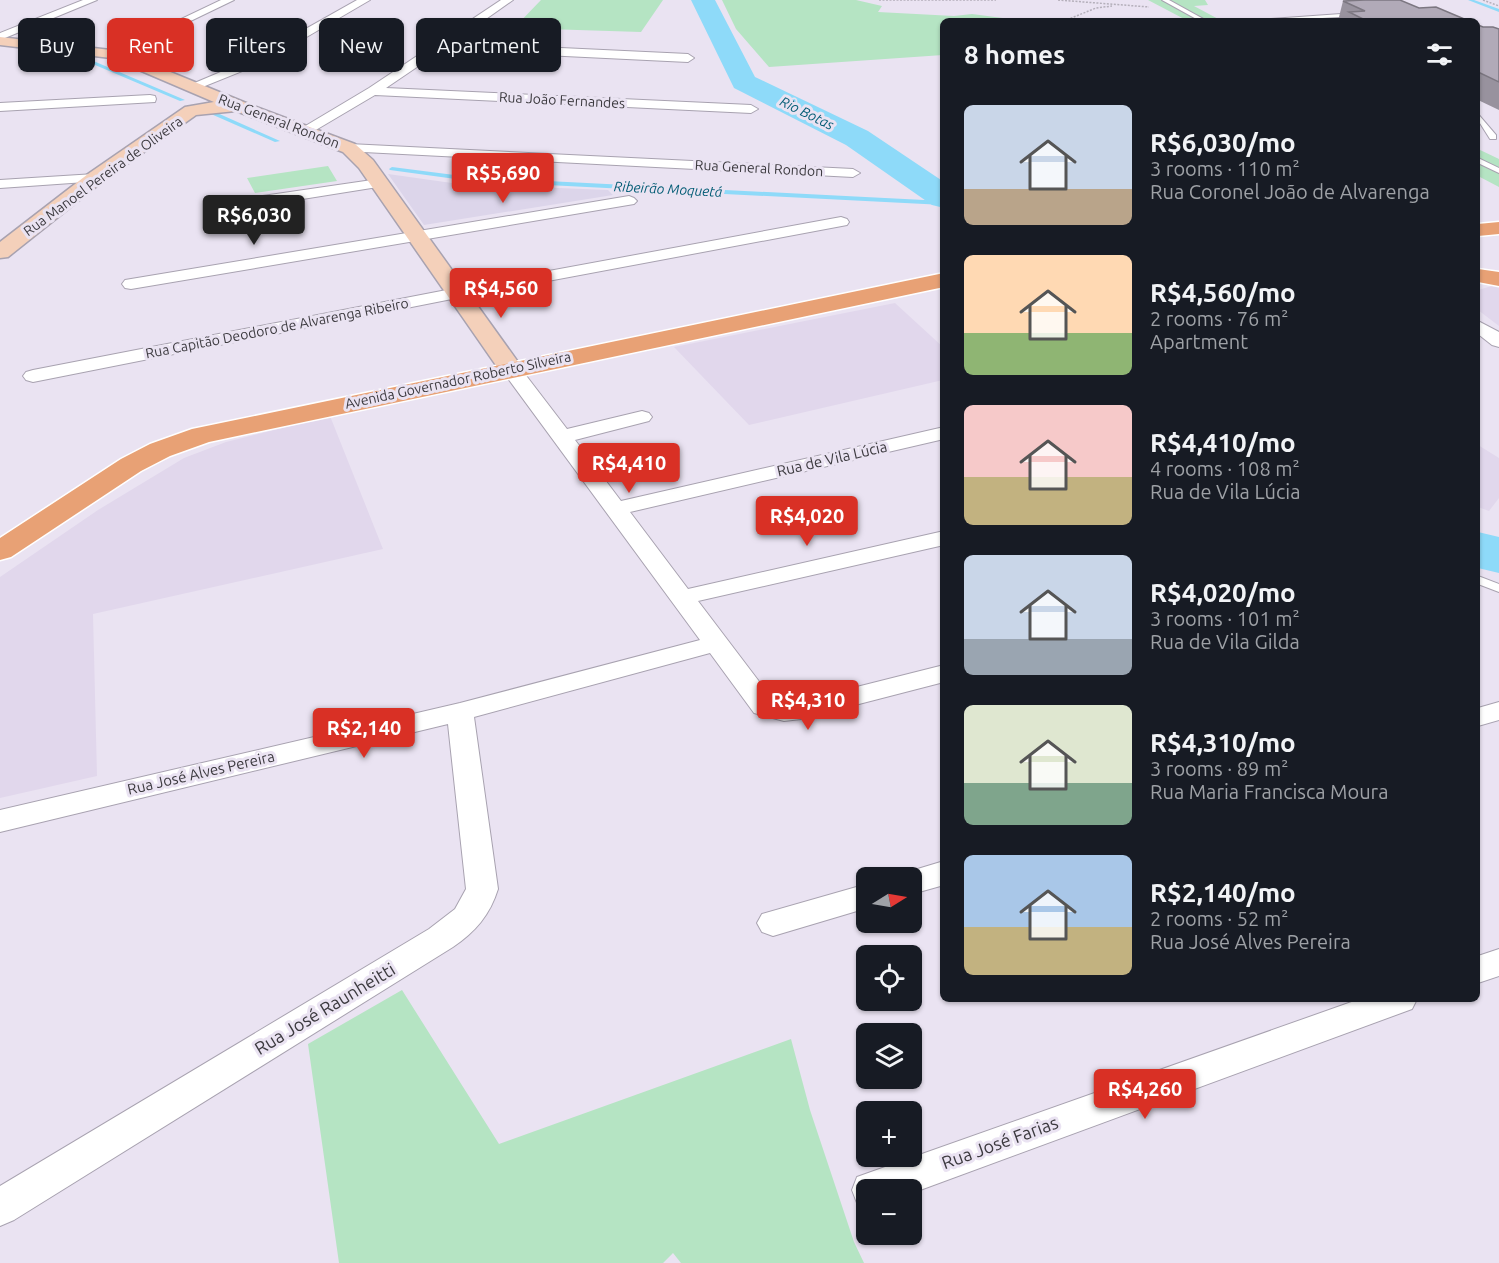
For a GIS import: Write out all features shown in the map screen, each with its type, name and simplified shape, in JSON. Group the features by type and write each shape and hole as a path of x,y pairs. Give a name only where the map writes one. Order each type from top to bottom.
{"main road":[{"path":"1480,230 1499,228"},
{"path":"1480,276 1499,279"},
{"name":"Avenida Governador Roberto Silveira","path":"0,551 131,465 170,446 232,427 940,281"}],"street":[{"path":"4,42 92,0"},
{"path":"191,18 229,0"},
{"path":"191,111 201,100 196,89 240,69 365,0"},
{"path":"481,18 508,0"},
{"name":"Rua General Rondon","path":"4,42 107,53"},
{"path":"561,52 688,58"},
{"path":"304,131 373,91 416,62"},
{"name":"Rua General Rondon","path":"156,72 245,109 349,148 853,173"},
{"name":"Rua João Fernandes","path":"373,91 751,109"},
{"path":"0,107 150,99"},
{"name":"Rua Manoel Pereira de Oliveira","path":"0,252 96,178 191,111 220,107 245,109"},
{"path":"349,148 366,164 511,369 760,704 776,711 801,710 940,674"},
{"path":"0,184 96,178"},
{"path":"214,208 379,183"},
{"path":"131,284 629,201"},
{"name":"Rua Capitão Deodoro de Alvarenga Ribeiro","path":"33,376 457,293 841,222"},
{"path":"1480,327 1499,341"},
{"path":"561,436 642,417"},
{"name":"Rua de Vila Lúcia","path":"615,509 940,434"},
{"path":"681,598 940,539"},
{"name":"Rua José Alves Pereira","path":"0,821 460,712 715,644"},
{"path":"1480,716 1499,711"},
{"name":"Rua José Raunheitti","path":"0,1207 441,938 464,921 476,905 482,889 460,712"},
{"path":"922,879 940,874"},
{"path":"773,923 856,899"},
{"path":"1480,969 1499,962"},
{"name":"Rua José Farias","path":"899,1179 1392,1002"}],"lane":[{"path":"1165,0 1199,18"},
{"path":"1313,18 1368,14"},
{"path":"1480,119 1496,139"},
{"path":"1480,131 1496,139"},
{"path":"1480,161 1499,171"},
{"path":"1480,581 1499,588"}],"path":[{"path":"879,0 996,0"},
{"path":"1058,0 1119,5 1177,6"},
{"path":"1483,0 1499,6"},
{"path":"1071,18 1096,8 1119,5"}],"shaded area":[{"path":"388,174 459,184 608,190 613,195 424,225"},
{"path":"1499,284 1499,326 1480,312 1480,289"},
{"path":"895,303 940,344 940,381 749,425 674,347"},
{"path":"330,416 383,549 93,614 97,776 0,798 0,577 98,510 184,458 226,442"},
{"path":"1480,446 1499,458 1499,498 1489,511 1480,508"}],"green space":[{"path":"541,0 663,0 641,32 561,29 561,18 524,18"},
{"path":"722,0 856,0 882,6 878,12 954,16 972,14 1003,18 940,18 940,55 769,67 736,29"},
{"path":"1148,0 1205,0 1208,5 1194,6 1216,18 1182,18"},
{"path":"1480,150 1499,159 1499,187 1480,177"},
{"path":"328,166 337,181 255,193 247,178"},
{"path":"402,990 499,1144 791,1039 810,1110 854,1242 864,1263 681,1263 673,1253 663,1263 339,1263 308,1044"}],"building":[{"path":"1400,0 1419,8 1436,7 1462,18 1361,18 1349,12 1365,11 1343,1"},
{"path":"1480,26 1499,29 1499,82 1480,73"}],"waterway":[{"name":"Rio Botas","path":"703,0 744,82 857,138 940,195"},
{"path":"1470,0 1499,11"},
{"name":"Ribeirão Moquetá","path":"95,63 182,100"},
{"name":"Ribeirão Moquetá","path":"213,113 277,141"},
{"name":"Ribeirão Moquetá","path":"392,169 470,179 940,203"},
{"name":"Rio Botas","path":"1480,549 1499,557"}]}
